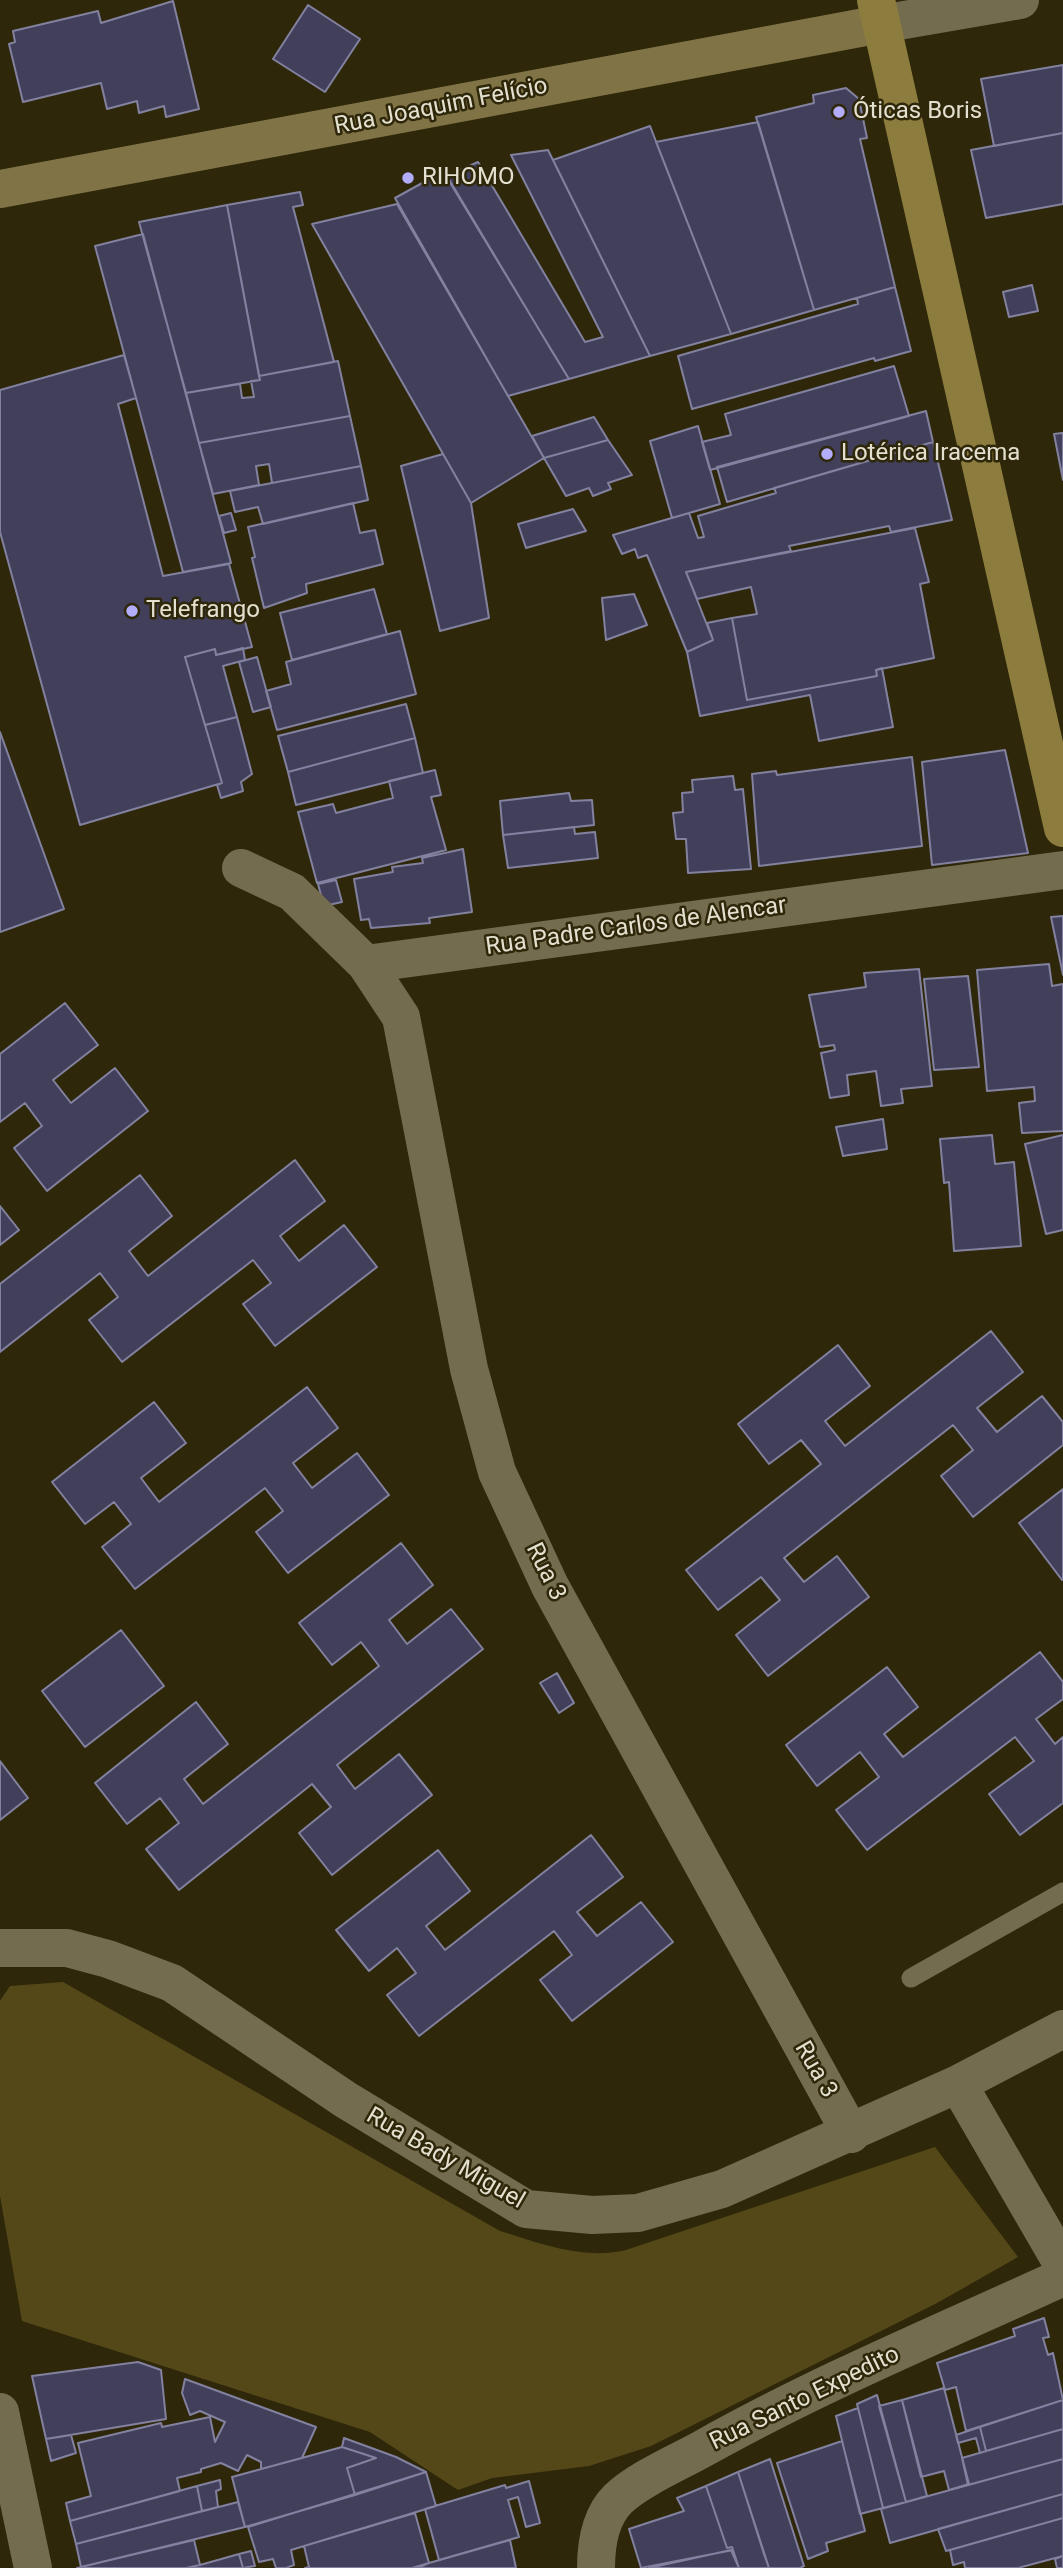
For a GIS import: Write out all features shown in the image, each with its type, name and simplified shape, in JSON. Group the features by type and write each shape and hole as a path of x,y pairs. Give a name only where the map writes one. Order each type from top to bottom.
{"main road":[{"name":"Rua Joaquim Felício","path":"0,189 878,12"},
{"path":"878,12 1063,828"}],"street":[{"path":"878,12 1020,0"},
{"path":"241,868 292,892 366,964"},
{"name":"Rua Padre Carlos de Alencar","path":"366,964 1063,870"},
{"name":"Rua 3","path":"366,964 401,1017 470,1369 498,1472 550,1586 851,2134"},
{"name":"Rua Bady Miguel","path":"0,1948 67,1948 108,1959 172,1983 346,2101 526,2209 592,2215 638,2213 722,2189 851,2134 958,2084 1063,2029"},
{"path":"958,2084 1063,2265"},
{"name":"Rua Santo Expedito","path":"596,2568 596,2544 605,2520 618,2500 657,2474 754,2420 1063,2277"},
{"path":"0,2412 33,2568"}],"lane":[{"path":"911,1978 1063,1892"}],"shaded area":[{"path":"63,1982 500,2231 547,2245 578,2252 610,2253 626,2250 935,2147 1018,2257 937,2303 651,2446 589,2466 492,2478 458,2490 370,2432 22,2321 0,2196 0,2001 10,1986"}],"building":[{"path":"173,1 199,109 166,117 164,106 139,113 137,101 107,109 101,83 23,102 9,44 15,42 13,31 98,11 101,23"},
{"path":"308,5 360,39 325,92 273,59"},
{"path":"1063,65 1063,133 994,146 981,79"},
{"path":"846,88 859,99 867,138 860,139 895,287 814,310 756,117 814,103 813,95"},
{"path":"758,122 814,310 731,334 656,142"},
{"path":"650,126 731,334 650,356 553,160"},
{"path":"1063,133 1063,204 986,218 971,150"},
{"path":"548,150 650,356 569,379 446,176 478,162 585,342 603,337 511,155"},
{"path":"444,171 569,379 508,396 395,198"},
{"path":"300,192 303,205 293,207 334,362 259,376 227,205"},
{"path":"397,204 544,458 471,503 312,224"},
{"path":"227,205 260,380 186,393 139,222"},
{"path":"143,234 231,563 183,572 95,246"},
{"path":"1032,285 1038,311 1009,317 1003,292"},
{"path":"895,287 911,351 875,361 874,358 692,409 678,356 858,304 857,298"},
{"name":"Telefrango","path":"124,355 136,398 118,404 163,576 229,564 252,647 216,655 215,649 185,657 222,783 80,825 0,532 0,390"},
{"path":"338,361 350,416 199,443 186,393 240,384 242,398 254,397 251,381 260,380 259,376"},
{"path":"894,366 909,416 710,470 702,442 731,435 725,414"},
{"name":"Lotérica Iracema","path":"926,411 933,442 727,502 717,467"},
{"path":"350,416 361,466 272,483 269,464 256,466 259,485 213,494 199,443"},
{"path":"594,417 608,440 544,458 532,436"},
{"path":"698,426 720,504 672,518 650,441"},
{"path":"1063,433 1063,480 1054,434"},
{"path":"608,440 632,475 608,483 611,489 593,496 589,488 566,496 544,458"},
{"path":"933,442 952,520 891,532 889,526 789,546 791,551 686,572 713,640 687,652 647,555 638,558 635,549 622,554 613,535 689,513 698,538 704,537 698,516 776,493 774,488"},
{"path":"443,454 471,503 489,618 440,631 401,466"},
{"path":"361,466 368,500 263,524 258,507 235,512 230,491"},
{"path":"353,503 360,533 375,530 383,564 306,584 307,593 264,608 248,527"},
{"path":"573,509 586,531 526,548 518,524"},
{"path":"231,513 236,530 224,533 219,516"},
{"path":"915,528 929,582 920,584 934,658 876,670 877,676 747,700 732,618 757,614 751,587 697,599 686,572"},
{"path":"374,589 387,634 292,660 280,613"},
{"path":"634,594 647,625 606,640 602,598"},
{"path":"732,618 747,700 877,676 876,670 882,668 893,727 819,741 810,695 700,716 687,652 713,640 707,623"},
{"path":"400,631 416,694 277,730 266,691 291,684 286,662"},
{"path":"243,648 245,660 223,666 237,717 205,725 185,657 215,649 216,655"},
{"path":"257,657 271,707 253,712 239,662"},
{"path":"406,704 415,738 288,772 278,736"},
{"path":"237,717 252,774 241,782 243,791 221,798 217,785 222,783 205,725"},
{"path":"0,732 64,909 0,932"},
{"path":"415,738 423,773 296,805 288,772"},
{"path":"1005,750 1028,853 932,865 922,762"},
{"path":"912,757 922,846 759,866 752,774 776,771 777,775"},
{"path":"435,770 441,795 431,797 446,850 317,883 298,812 333,804 336,813 393,798 389,781"},
{"path":"733,776 735,790 743,789 751,869 688,873 686,839 676,839 673,813 683,812 682,793 693,792 692,780"},
{"path":"569,793 571,801 592,800 594,825 503,835 500,801"},
{"path":"574,827 575,834 595,832 598,858 508,868 503,835"},
{"path":"463,849 472,912 429,918 430,923 371,928 369,919 361,920 354,879 393,872 392,867 423,863 422,858"},
{"path":"336,880 342,902 324,906 318,884"},
{"path":"1063,916 1063,975 1051,917"},
{"path":"1049,964 1052,986 1063,984 1063,1131 1022,1133 1019,1103 1035,1101 1034,1087 987,1091 977,970"},
{"path":"919,969 932,1086 901,1089 903,1103 881,1106 876,1071 847,1075 849,1095 830,1098 821,1053 835,1050 834,1045 820,1047 809,995 866,987 864,973"},
{"path":"968,976 979,1067 934,1070 924,979"},
{"path":"65,1003 98,1045 53,1080 71,1103 115,1068 148,1111 47,1191 14,1148 42,1126 25,1103 0,1122 0,1054"},
{"path":"883,1119 887,1149 843,1156 836,1127"},
{"path":"992,1135 995,1164 1014,1162 1021,1246 954,1251 949,1182 944,1183 940,1139"},
{"path":"1063,1135 1063,1230 1046,1234 1025,1144"},
{"path":"295,1160 325,1201 280,1236 299,1261 344,1225 377,1267 275,1346 243,1304 271,1283 253,1260 122,1362 89,1320 118,1297 100,1273 0,1352 0,1284 140,1175 172,1216 129,1251 148,1276"},
{"path":"0,1206 19,1230 0,1245"},
{"path":"991,1331 1023,1372 977,1408 997,1432 1042,1396 1063,1422 1063,1445 973,1517 941,1476 973,1450 953,1425 784,1558 804,1582 837,1556 869,1597 768,1676 736,1635 780,1600 761,1577 718,1610 686,1570 821,1464 801,1440 769,1464 738,1424 838,1345 870,1386 825,1421 845,1446"},
{"path":"307,1387 338,1428 293,1463 312,1488 357,1453 389,1495 288,1573 256,1532 283,1511 265,1488 135,1589 102,1547 131,1524 114,1502 85,1524 52,1482 154,1402 186,1443 141,1478 159,1502"},
{"path":"1063,1489 1063,1579 1062,1580 1019,1523"},
{"path":"401,1543 433,1585 389,1620 407,1644 451,1609 483,1649 337,1765 355,1789 399,1754 432,1795 332,1875 299,1833 331,1807 312,1784 179,1890 146,1849 179,1823 160,1798 127,1824 95,1783 196,1702 228,1744 184,1779 203,1804 379,1666 361,1642 332,1665 299,1623"},
{"path":"121,1630 164,1686 85,1747 42,1691"},
{"path":"1040,1652 1063,1682 1063,1699 1036,1719 1055,1744 1063,1737 1063,1803 1020,1835 989,1794 1034,1761 1015,1737 867,1850 836,1810 879,1777 860,1752 817,1786 786,1745 887,1667 918,1707 884,1734 903,1757"},
{"path":"557,1673 574,1703 559,1713 540,1683"},
{"path":"0,1761 28,1798 0,1820"},
{"path":"591,1835 623,1877 577,1912 597,1936 641,1902 673,1942 572,2021 540,1980 572,1955 554,1931 419,2036 387,1995 416,1973 397,1948 369,1971 336,1930 438,1850 470,1891 426,1926 445,1950"},
{"path":"1044,2318 1049,2337 1043,2338 1048,2355 1053,2353 1063,2400 966,2431 956,2387 945,2390 937,2363 1015,2336 1013,2329"},
{"path":"138,2362 161,2370 166,2419 46,2439 32,2376"},
{"path":"185,2379 316,2427 302,2458 261,2469 261,2462 247,2455 238,2471 221,2463 177,2478 180,2491 70,2521 66,2503 91,2496 78,2443 161,2423 162,2427 210,2417 215,2442 225,2422 200,2411 190,2415 182,2393"},
{"path":"944,2388 969,2484 949,2490 944,2471 921,2477 902,2400"},
{"path":"877,2395 906,2502 883,2508 857,2404"},
{"path":"902,2400 927,2496 906,2502 879,2406"},
{"path":"1063,2400 1063,2429 986,2451 980,2427"},
{"path":"858,2408 883,2508 860,2514 836,2416"},
{"path":"980,2427 986,2451 980,2453 976,2438 958,2443 956,2435"},
{"path":"1063,2429 1063,2459 968,2485 962,2458"},
{"path":"71,2435 76,2453 51,2461 46,2439"},
{"path":"344,2438 396,2457 426,2472 355,2495 347,2468 376,2458 342,2447"},
{"path":"842,2441 865,2531 826,2543 828,2551 808,2559 777,2463"},
{"path":"342,2447 376,2458 347,2468 355,2495 245,2527 232,2477"},
{"path":"770,2459 804,2566 800,2568 769,2568 738,2472"},
{"path":"1063,2459 1063,2494 890,2543 881,2509"},
{"path":"426,2472 436,2506 291,2550 294,2565 286,2568 276,2568 273,2559 259,2562 248,2527"},
{"path":"738,2472 769,2568 739,2568 732,2547 727,2548 706,2486"},
{"path":"220,2480 221,2489 216,2491 218,2507 202,2511 197,2486"},
{"path":"529,2481 540,2523 526,2527 518,2497 508,2500 519,2537 439,2560 425,2509 505,2485 506,2488"},
{"path":"197,2486 202,2511 76,2544 70,2521"},
{"path":"706,2486 727,2548 732,2547 733,2550 641,2568 629,2529 684,2511 677,2498"},
{"path":"1063,2494 1063,2518 946,2551 938,2529"},
{"path":"238,2502 245,2527 81,2567 76,2544"},
{"path":"415,2513 429,2563 412,2568 305,2568 309,2567 304,2546"},
{"path":"1063,2518 1063,2556 1018,2568 965,2568 964,2562 953,2565 950,2550"},
{"path":"194,2540 200,2565 186,2568 77,2568"},
{"path":"510,2540 516,2568 417,2568 429,2563"},
{"path":"731,2550 739,2568 649,2568"},
{"path":"251,2551 255,2566 243,2568 239,2554"},
{"path":"239,2554 243,2568 186,2568 200,2565"},
{"path":"1063,2556 1063,2568 1057,2568 1055,2559"}],"place":[{"name":"Óticas Boris","path":"839,112"},
{"name":"RIHOMO","path":"408,178"},
{"name":"Lotérica Iracema","path":"827,454"},
{"name":"Telefrango","path":"132,611"}]}
